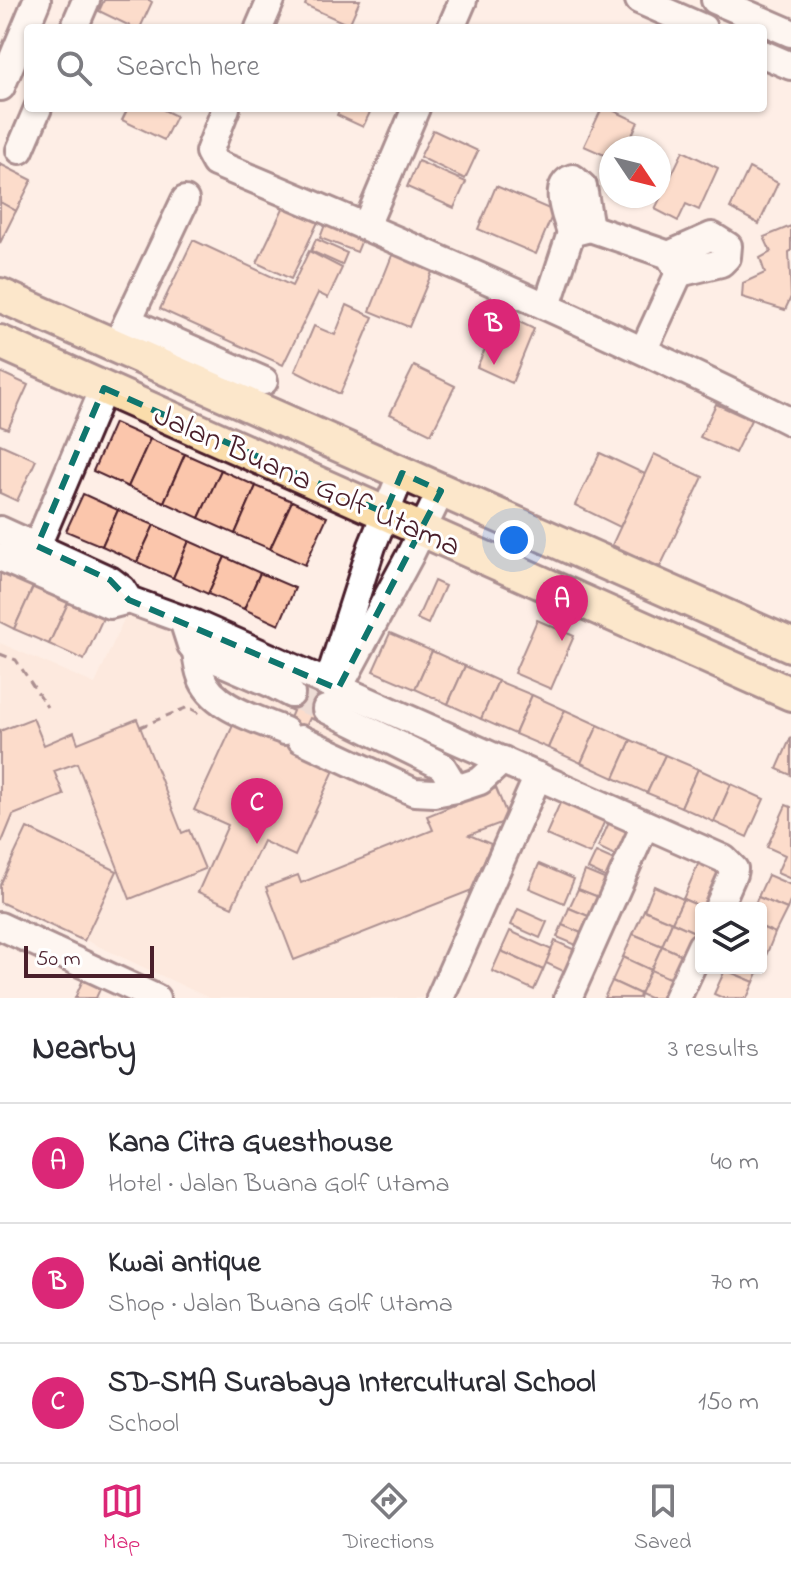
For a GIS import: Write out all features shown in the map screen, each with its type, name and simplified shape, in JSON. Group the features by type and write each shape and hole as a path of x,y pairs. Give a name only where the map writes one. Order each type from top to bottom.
{"main road":[{"name":"Jalan Buana Golf Utama","path":"0,295 122,334 182,360 402,473 791,645"},
{"name":"Jalan Buana Golf Utama","path":"0,342 791,694"}],"street":[{"path":"27,24 37,0"},
{"path":"76,24 86,0"},
{"path":"261,24 271,0"},
{"path":"453,24 463,0"},
{"path":"639,0 694,24"},
{"path":"715,0 791,33"},
{"path":"24,31 0,87 24,97"},
{"path":"767,56 791,66"},
{"path":"20,150 36,112"},
{"path":"224,112 209,152 215,163 644,349 791,422"},
{"path":"366,226 414,112"},
{"path":"122,334 185,200"},
{"path":"547,306 581,230 674,264 644,349"},
{"path":"182,360 264,381"},
{"path":"37,546 104,388"},
{"path":"331,694 385,513 402,473"},
{"path":"331,694 423,530 441,491"},
{"path":"0,530 110,580 122,589 129,600"},
{"path":"0,557 110,605 129,600 189,622 331,694 503,760 730,863 733,874 721,902"},
{"path":"189,622 191,645 196,651 291,694"},
{"path":"196,651 201,679 213,695 239,711 414,792 434,793 480,781 503,760"},
{"path":"331,694 442,766 456,789"},
{"path":"440,998 538,776"},
{"path":"568,998 645,825"},
{"path":"0,926 156,998"},
{"path":"677,998 695,959"}],"path":[{"path":"0,654 16,660 47,707"},
{"path":"140,727 188,707 209,718"}],"highlighted area":[{"path":"104,388 385,513 402,473 441,491 338,689 129,600 110,580 37,546"}],"shaded area":[{"path":"128,610 539,787 448,998 209,998 0,900 0,643 95,684"}],"building":[{"path":"104,0 152,2 142,24 126,24 99,11"},
{"path":"307,0 360,0 349,24 305,5"},
{"path":"126,112 168,112 176,116 164,140 122,120"},
{"path":"338,112 370,112 363,127 337,115"},
{"path":"600,112 617,112 638,122 632,136 599,136 599,153 584,146"},
{"path":"433,130 478,151 465,179 420,157"},
{"path":"683,151 718,168 699,210 686,204 678,221 655,209 671,208 671,176"},
{"path":"418,161 466,182 454,208 407,187"},
{"path":"0,164 32,180 16,211 0,202"},
{"path":"749,168 778,183 759,224 730,208"},
{"path":"496,186 554,211 536,254 478,229"},
{"path":"0,202 16,211 0,243"},
{"path":"285,204 319,220 291,279 257,263"},
{"path":"326,222 363,237 357,252 320,238"},
{"path":"791,226 791,297 785,310 742,297 743,283 765,273 760,258 771,252 764,237"},
{"path":"316,239 347,253 342,265 311,251"},
{"path":"193,240 292,286 309,251 342,268 328,298 318,293 283,365 160,309"},
{"path":"395,248 435,265 409,327 370,311"},
{"path":"347,305 373,317 340,394 295,371 314,326 335,335"},
{"path":"501,313 534,329 512,383 477,367"},
{"path":"414,366 455,386 431,434 390,414"},
{"path":"0,372 28,385 8,429 0,426"},
{"path":"716,404 751,420 735,453 700,437"},
{"path":"114,423 150,439 128,487 93,471"},
{"path":"150,439 185,454 164,502 128,487"},
{"path":"0,444 36,460 17,501 0,493"},
{"path":"600,453 645,474 620,527 575,505"},
{"path":"185,454 221,470 199,518 164,502"},
{"path":"654,454 703,477 660,567 612,545"},
{"path":"221,470 256,486 235,534 199,518"},
{"path":"256,486 292,501 270,549 235,534"},
{"path":"83,494 118,510 102,546 66,531"},
{"path":"292,501 327,517 305,565 270,549"},
{"path":"118,510 154,525 137,562 102,546"},
{"path":"154,525 189,541 173,578 137,562"},
{"path":"189,541 225,557 208,594 173,578"},
{"path":"225,557 260,573 244,609 208,594"},
{"path":"0,573 33,587 14,629 0,622"},
{"path":"260,573 295,588 279,625 244,609"},
{"path":"434,581 445,586 428,624 417,619"},
{"path":"33,587 68,603 49,644 14,629"},
{"path":"68,603 103,618 84,660 49,644"},
{"path":"537,620 574,636 551,689 514,673"},
{"path":"390,633 432,651 415,689 373,671"},
{"path":"432,651 465,666 448,704 415,689"},
{"path":"465,666 498,681 481,719 448,704"},
{"path":"498,681 532,695 515,734 481,719"},
{"path":"292,689 327,705 319,722 310,718 296,748 336,766 295,856 263,841 232,907 198,892 228,825 194,810 235,721 280,741 293,711 284,707"},
{"path":"532,695 565,710 548,748 515,734"},
{"path":"565,710 598,725 581,763 548,748"},
{"path":"33,718 44,745 74,732 78,743 137,719 182,833 189,830 205,869 130,899 77,763 54,771 64,795 13,815 0,841 0,731"},
{"path":"598,725 631,740 614,778 581,763"},
{"path":"791,737 791,775 777,769"},
{"path":"631,740 665,755 647,793 614,778"},
{"path":"665,755 698,769 681,807 647,793"},
{"path":"698,769 731,784 714,822 681,807"},
{"path":"731,784 764,799 747,837 714,822"},
{"path":"496,788 509,820 469,835 491,844 472,890 294,960 266,887 298,875 301,883 433,830 427,816"},
{"path":"563,796 607,816 590,854 546,835"},
{"path":"786,805 791,807 791,879 777,873 785,855 767,847"},
{"path":"611,818 639,831 625,860 598,847"},
{"path":"27,828 117,871 84,941 0,902 0,885"},
{"path":"596,852 621,863 613,881 588,869"},
{"path":"699,862 731,876 719,902 695,904 683,899"},
{"path":"539,864 574,879 564,903 529,888"},
{"path":"585,871 609,881 601,898 578,889"},
{"path":"768,875 791,885 787,909 758,897"},
{"path":"654,886 683,899 672,922 644,910"},
{"path":"578,889 601,898 593,918 569,908"},
{"path":"758,897 787,909 775,933 767,930 767,902 756,902"},
{"path":"683,899 695,904 695,932 672,922"},
{"path":"569,908 593,918 586,935 562,925"},
{"path":"518,909 547,922 540,938 511,925"},
{"path":"644,910 672,922 662,946 633,934"},
{"path":"672,922 695,932 693,960 662,946"},
{"path":"562,925 586,935 581,947 557,937"},
{"path":"767,930 775,933 767,953"},
{"path":"510,931 552,950 543,970 501,951"},
{"path":"633,934 662,946 651,970 623,957"},
{"path":"555,941 586,955 576,977 546,963"},
{"path":"662,946 693,960 682,984 651,970"},
{"path":"501,951 543,970 534,990 492,971"},
{"path":"623,957 651,970 640,994 612,981"},
{"path":"87,970 105,978 96,998 75,998"},
{"path":"651,970 682,984 676,998 649,998 640,994"},
{"path":"723,974 735,974 754,982 747,998 723,998 714,994"},
{"path":"735,974 757,974 754,982"},
{"path":"612,981 640,994 639,998 604,998"}],"tunnel":[{"path":"291,694 326,709"}],"place":[{"name":"Kwai antique","path":"494,365"},
{"name":"Kana Citra Guesthouse","path":"562,641"},
{"name":"SD-SMA Surabaya Intercultural School","path":"257,844"}]}
